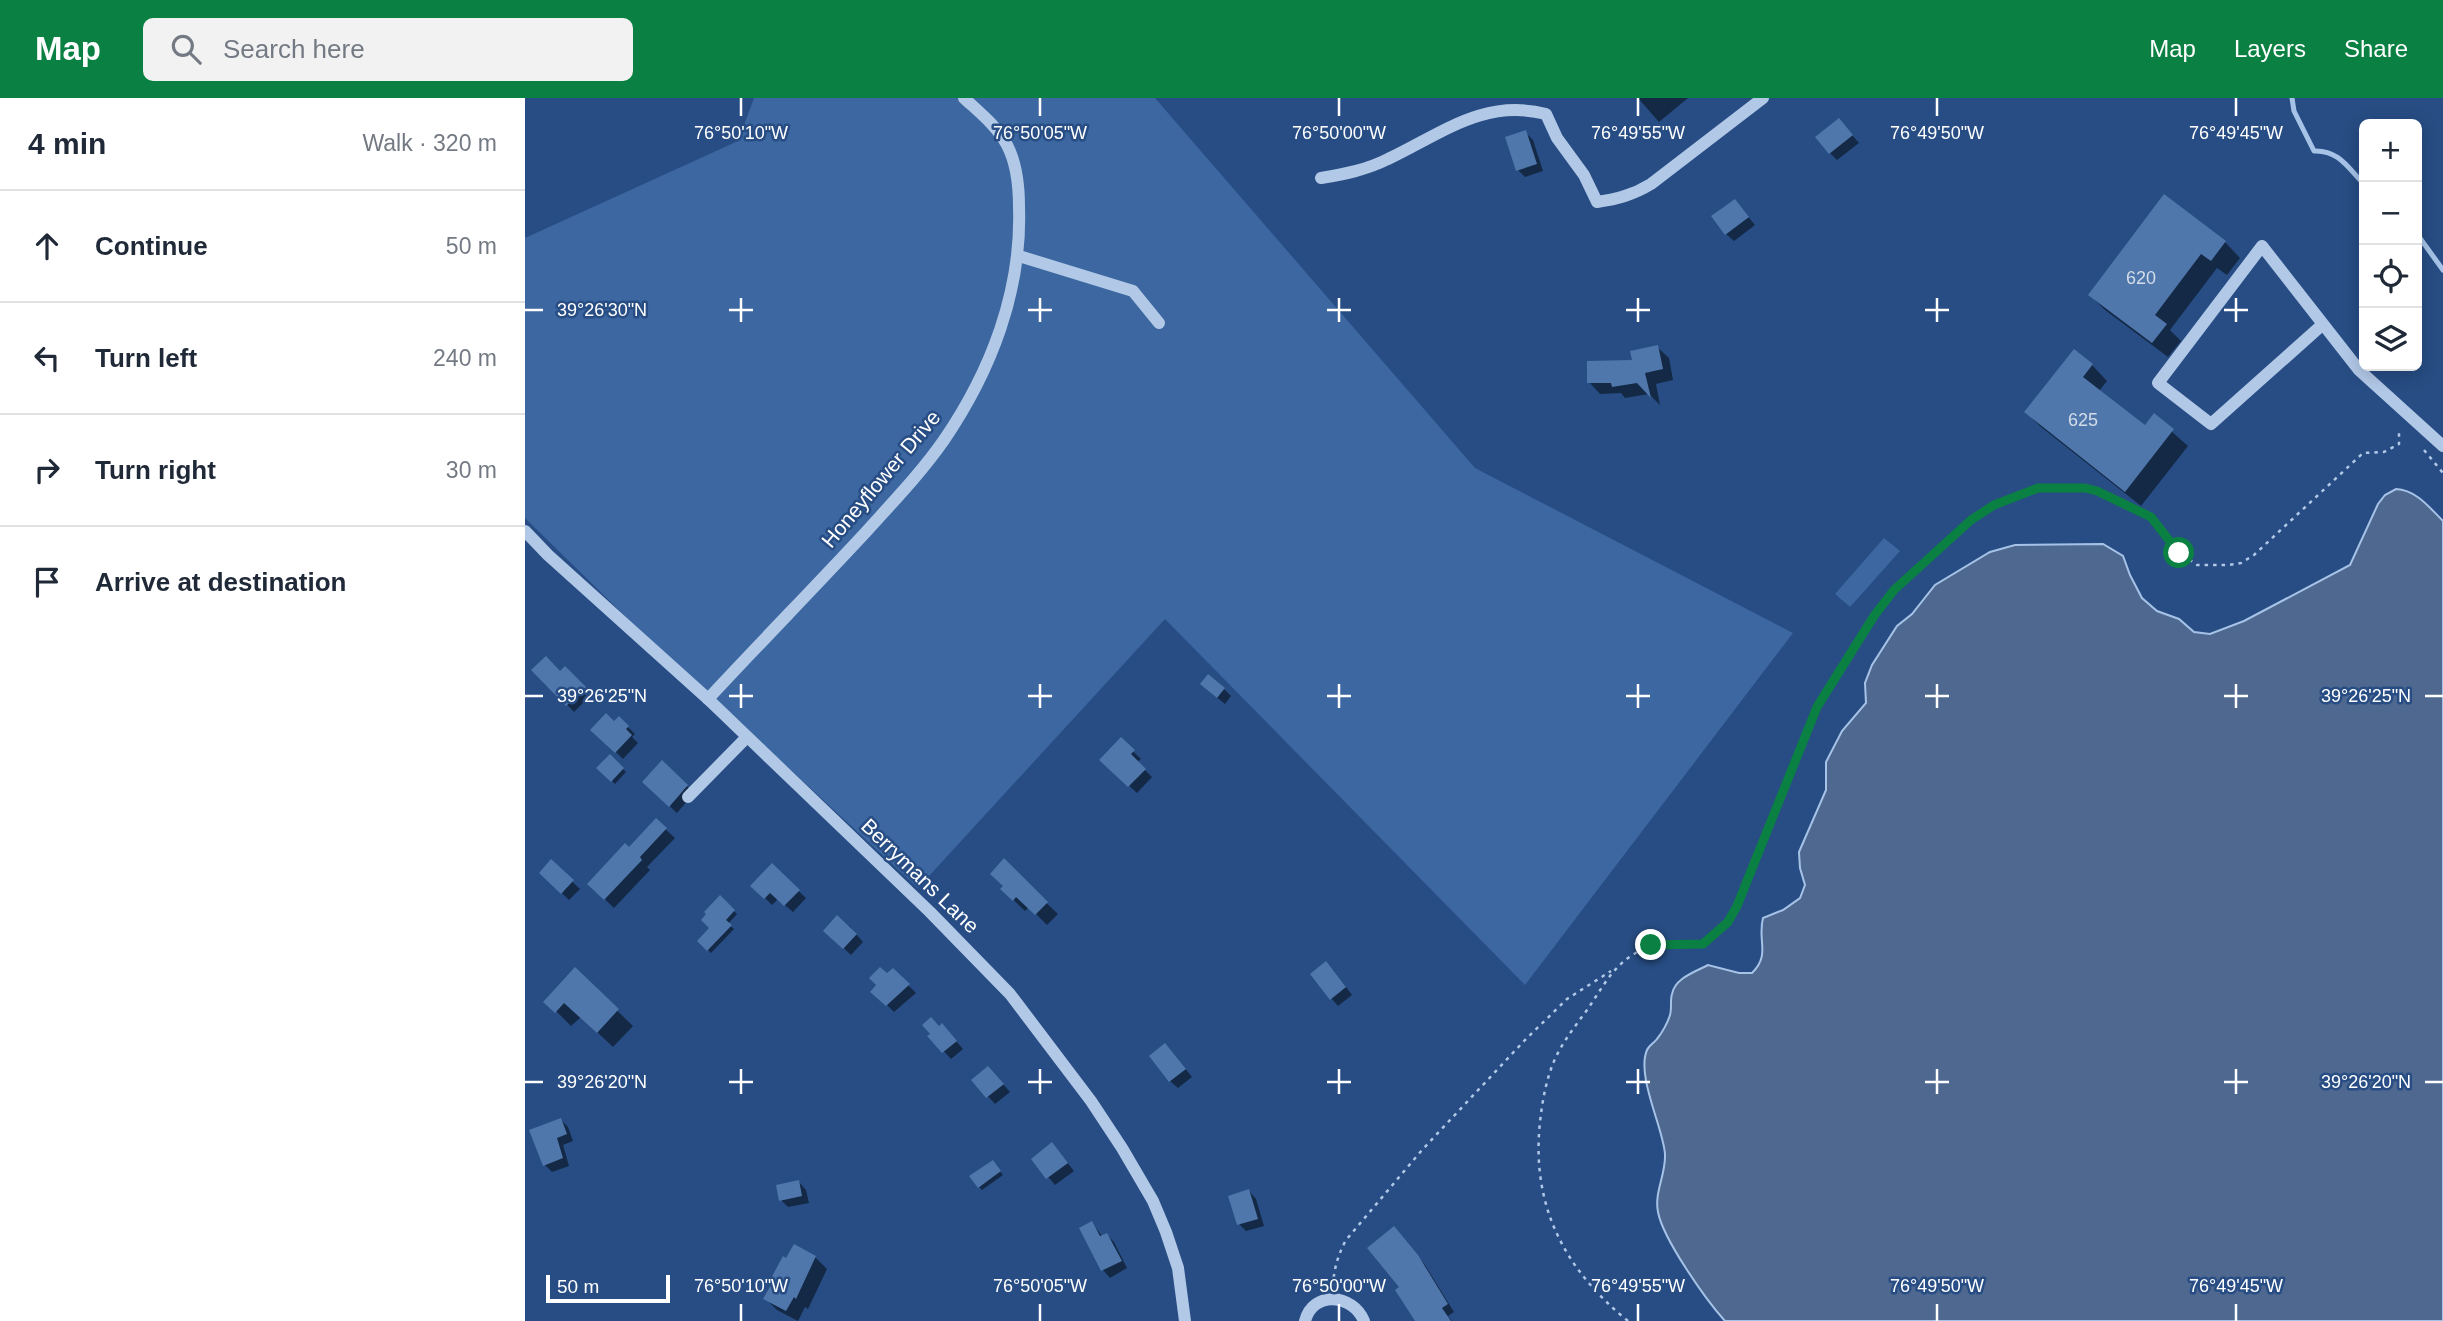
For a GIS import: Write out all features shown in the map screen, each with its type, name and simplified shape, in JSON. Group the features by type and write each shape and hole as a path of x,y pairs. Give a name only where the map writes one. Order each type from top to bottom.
{"street":[{"name":"Honeyflower Drive","path":"708,699 887,509 943,442 982,373 1001,329 1019,256 1019,187 1007,144 992,123 964,98"},
{"path":"1321,178 1356,173 1388,159 1484,107 1515,106 1546,114 1557,138 1584,175 1597,202 1635,194 1643,189 1763,98"},
{"path":"2322,325 2211,424 2158,383 2262,246 2359,370 2443,446"},
{"path":"1019,256 1133,291 1159,323"},
{"name":"Berrymans Lane","path":"525,531 548,555 708,699 975,956 1010,994 1049,1044 1122,1148 1153,1201 1178,1268 1185,1321"},
{"path":"688,797 747,737"},
{"path":"1305,1321 1307,1313 1318,1302 1333,1299 1349,1302 1361,1313 1364,1321"}],"path":[{"path":"1333,1299 1333,1272 1346,1240 1414,1160 1525,1040 1567,999 1651,945 1703,944 1728,922 1737,906 1817,707 1874,616 1894,590 1971,520 1994,505 2038,488 2085,488 2151,517 2179,553 2197,565 2241,563 2254,555 2363,453 2394,449 2399,444 2399,432"},
{"path":"1613,969 1605,985 1568,1035 1551,1068 1543,1102 1538,1146 1542,1193 1563,1248 1589,1284 1628,1321"}],"shaded area":[{"path":"754,98 1155,98 1475,468 1793,633 1525,985 1165,619 918,888 625,616 525,518 525,238 738,141"},
{"path":"2396,489 2416,496 2443,521 2443,1321 1725,1321 1676,1253 1658,1212 1665,1154 1647,1087 1647,1050 1668,1021 1672,994 1677,984 1686,976 1708,965 1739,973 1752,973 1761,960 1763,918 1783,910 1800,898 1805,885 1799,852 1826,790 1826,762 1842,731 1866,703 1865,683 1872,665 1897,626 1912,614 1935,585 1990,552 2015,545 2103,544 2123,556 2142,598 2157,611 2179,619 2194,632 2210,634 2244,621 2350,565 2378,504 2385,495"},
{"path":"1884,538 1900,551 1850,607 1835,594"}],"building":[{"path":"1839,118 1853,135 1829,154 1815,137"},
{"path":"1526,130 1537,164 1516,171 1505,137"},
{"path":"2164,194 2226,241 2211,261 2201,254 2155,315 2167,324 2152,343 2088,295"},
{"path":"1735,199 1749,217 1725,235 1711,216"},
{"path":"1658,345 1663,369 1645,373 1651,398 1637,383 1612,387 1611,383 1587,383 1587,361 1632,360 1630,351"},
{"path":"2074,349 2093,364 2083,377 2145,425 2154,413 2174,429 2125,492 2024,412"},
{"path":"546,656 560,671 565,666 586,687 566,706 531,670"},
{"path":"1208,674 1225,688 1217,698 1200,684"},
{"path":"606,713 614,721 619,716 629,726 626,729 632,735 615,753 590,730"},
{"path":"1121,737 1135,750 1131,754 1146,769 1128,787 1099,760"},
{"path":"610,754 624,768 611,782 596,768"},
{"path":"662,760 688,785 669,807 642,782"},
{"path":"656,818 667,828 640,857 642,860 604,900 587,884 625,843 629,847"},
{"path":"1004,858 1048,902 1035,915 1016,897 1013,901 1000,889 1003,886 990,874"},
{"path":"551,859 574,880 561,894 539,873"},
{"path":"772,863 800,890 784,906 770,893 764,899 750,886"},
{"path":"720,895 735,910 726,920 732,925 707,951 697,941 709,928 701,920 706,914 704,912"},
{"path":"837,915 857,934 843,949 823,931"},
{"path":"1326,961 1346,987 1330,1000 1310,974"},
{"path":"575,967 619,1009 597,1033 564,1003 555,1013 543,1002"},
{"path":"880,967 887,973 893,968 910,984 886,1006 870,992 876,985 869,978"},
{"path":"931,1017 939,1026 942,1023 957,1041 942,1053 927,1036 930,1034 922,1025"},
{"path":"1165,1043 1186,1069 1169,1082 1149,1056"},
{"path":"988,1066 1004,1084 986,1098 971,1080"},
{"path":"561,1118 567,1134 557,1138 563,1158 543,1166 529,1130"},
{"path":"1052,1142 1068,1163 1046,1179 1031,1159"},
{"path":"993,1160 1001,1171 978,1188 969,1176"},
{"path":"799,1180 802,1196 779,1201 776,1185"},
{"path":"1249,1189 1258,1219 1237,1225 1228,1196"},
{"path":"1092,1221 1100,1236 1107,1233 1122,1261 1101,1271 1079,1228"},
{"path":"1394,1226 1418,1255 1448,1304 1442,1308 1451,1321 1415,1321 1395,1290 1399,1287 1367,1248"},
{"path":"794,1244 816,1256 796,1299 794,1297 786,1311 763,1299 783,1256 786,1258"}],"waterway":[{"path":"2292,98 2294,111 2314,151 2323,151 2337,157 2362,182"},
{"path":"2422,241 2443,270"}],"route":[{"path":"1651,945 1703,944 1728,922 1737,906 1817,707 1874,616 1894,590 1971,520 1994,505 2038,488 2085,488 2151,517 2179,553"}]}
